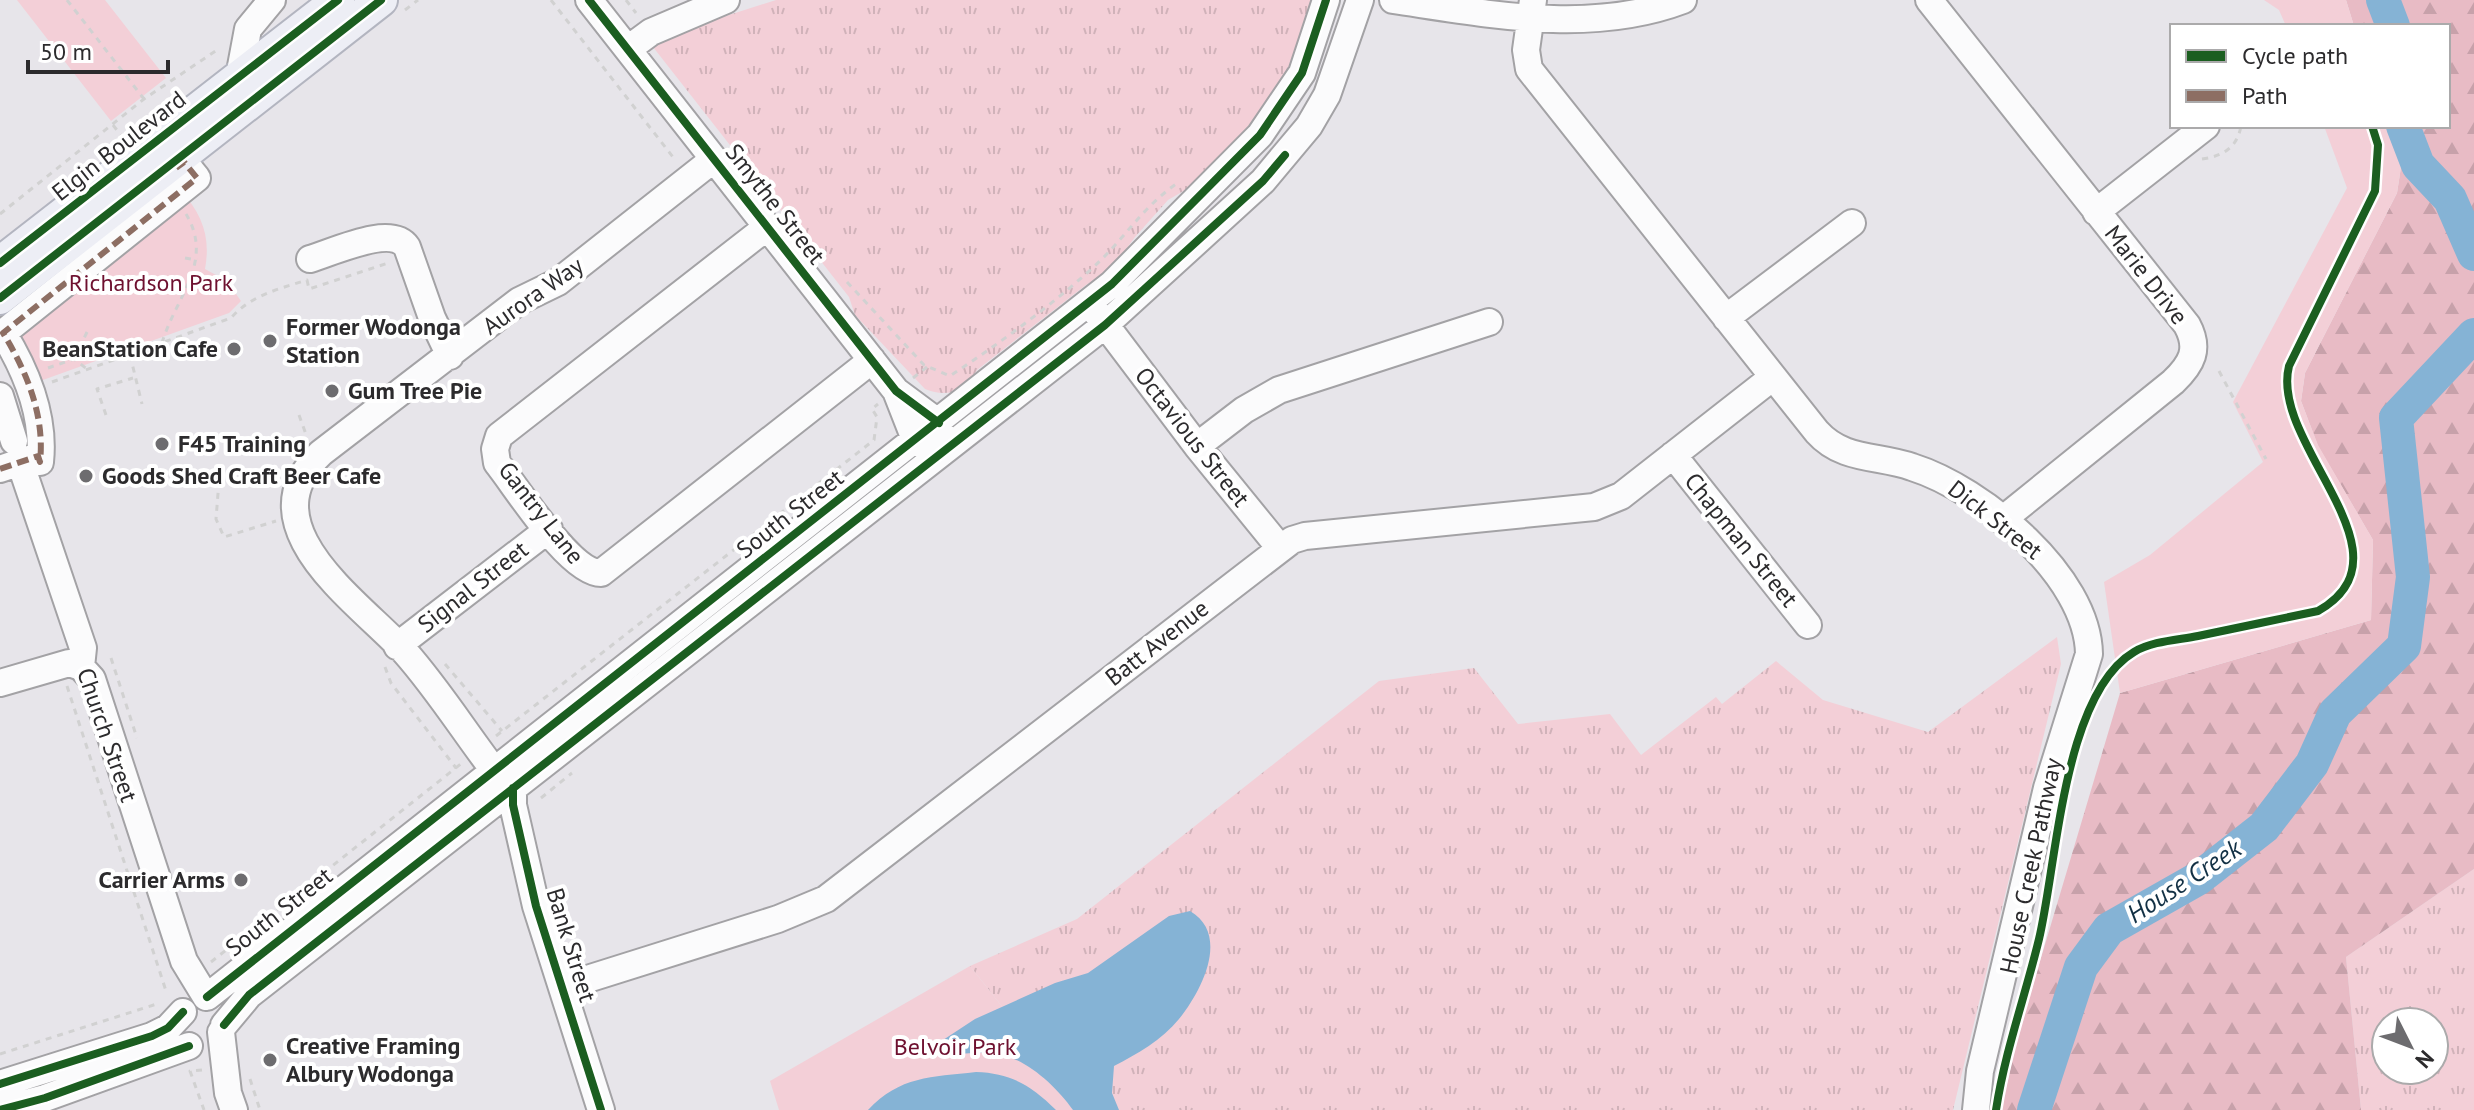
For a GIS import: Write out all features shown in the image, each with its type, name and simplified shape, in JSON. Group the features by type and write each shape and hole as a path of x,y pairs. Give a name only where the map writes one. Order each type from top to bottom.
{"main road":[{"name":"Elgin Boulevard","path":"0,298 381,0"},
{"name":"Elgin Boulevard","path":"0,263 331,2"}],"street":[{"path":"239,77 248,29 272,0"},
{"name":"Smythe Street","path":"589,0 896,391 939,423"},
{"path":"628,49 651,32 726,0"},
{"name":"South Street","path":"222,1028 239,1004 513,788 608,697 939,423 1089,304 1157,242 1260,135 1302,73 1326,0"},
{"name":"South Street","path":"0,1084 152,1036 168,1028 354,879 486,760 608,697 943,451 1105,325 1263,181 1309,126 1332,84 1360,0"},
{"path":"1393,0 1615,17 1683,0"},
{"name":"Marie Drive","path":"1929,0 2187,325 2194,348 2192,362 2173,382 2002,520"},
{"name":"Dick Street","path":"1531,9 1526,50 1529,69 1817,432 1836,449 1911,466 1942,478 2002,520 2046,559 2075,600 2089,641 2089,654 2047,788 1980,1071 1976,1110"},
{"path":"2096,212 2203,128"},
{"name":"Aurora Way","path":"486,760 390,653 309,548 295,520 294,498 304,471 321,453 519,301 558,282 714,159"},
{"path":"0,306 184,162 197,178 3,333 28,383 43,434 40,462 38,456 11,457"},
{"path":"1726,318 1852,223"},
{"name":"Gantry Lane","path":"767,227 499,436 495,449 497,463 549,529 577,564 601,573 872,360"},
{"path":"310,259 384,236 399,238 407,247 432,318 450,356"},
{"name":"Octavious Street","path":"1089,304 1197,446 1280,548"},
{"path":"1197,446 1244,410 1279,390 1489,322"},
{"name":"Batt Avenue","path":"562,987 778,919 826,899 1280,548 1305,536 1594,507 1621,496 1773,377"},
{"name":"Smythe Street","path":"896,391 916,442"},
{"name":"Church Street","path":"0,396 11,457 83,648 72,670 92,679 196,962 195,1004"},
{"path":"916,442 943,451 939,423"},
{"name":"Chapman Street","path":"1673,455 1808,625"},
{"name":"Signal Street","path":"390,653 549,529"},
{"path":"0,683 58,664 72,670"},
{"name":"Bank Street","path":"513,788 513,805 536,906 601,1110"},
{"name":"Bank Street","path":"475,818 489,821 503,834 536,906"},
{"path":"354,879 370,900"},
{"path":"262,951 279,972"},
{"path":"195,1004 222,1008 231,1101 208,1065 189,1046 179,1030 195,1004"},
{"path":"0,1110 45,1098 170,1050 210,1046 222,1028"}],"path":[{"path":"67,0 144,99"},
{"path":"551,0 681,168"},
{"path":"0,214 144,99 248,29"},
{"path":"847,282 924,365 950,376 1102,259 1145,208 1183,180"},
{"path":"162,343 169,319 188,288 198,247 194,226 173,196"},
{"path":"185,258 197,260"},
{"path":"28,383 87,370 231,318 245,302 283,287 307,280 309,289 400,260"},
{"path":"28,383 74,359 88,330"},
{"path":"130,355 133,378 142,404"},
{"path":"74,359 87,370"},
{"path":"2219,371 2266,459"},
{"path":"106,415 97,389 133,378"},
{"path":"196,962 456,768 486,760 502,731 874,440 877,417 872,409 896,391"},
{"path":"299,415 311,448"},
{"path":"219,481 216,519 224,537 283,519"},
{"path":"390,653 391,683 456,768"},
{"path":"111,658 139,745"},
{"path":"442,662 502,731"},
{"path":"0,1054 169,1000 72,670"}],"green space":[{"path":"17,0 105,0 166,78 111,121"},
{"path":"776,0 1312,0 1292,67 1260,113 1199,182 1168,200 1110,271 1086,285 977,370 967,383 955,391 941,393 925,389 855,315 849,297 653,47 660,37"},
{"path":"2264,0 2346,0 2353,24 2285,24 2279,10"},
{"path":"2346,0 2474,0 2474,869 2346,957 2361,1110 2001,1110 2018,1035 2120,693 2371,620 2373,540 2318,446 2301,401 2305,373 2397,193 2401,167 2389,128 2450,128 2450,24 2353,24"},
{"path":"2325,128 2389,128 2401,167 2397,193 2305,373 2301,401 2318,445 2373,540 2371,620 2120,693 2104,582 2150,555 2263,462 2233,402 2347,188"},
{"name":"Richardson Park","path":"181,191 199,217 206,236 205,269 227,281 241,301 229,313 29,385 3,333"},
{"path":"2057,637 2061,664 1953,1110 1084,1110 970,966 1077,919 1379,681 1474,668 1518,724 1610,714 1641,755 1716,697 1722,704 1776,661 1823,700 1928,732"},
{"path":"2474,869 2474,1110 2361,1110 2346,957"},
{"name":"Belvoir Park","path":"970,966 1084,1110 779,1110 770,1081"}],"water":[{"path":"1190,911 1202,921 1209,934 1208,964 1203,979 1187,1008 1165,1034 1114,1066 1112,1093 1119,1110 1073,1110 1038,1073 1004,1055 941,1053 940,1042 975,1019 1055,983 1088,973 1169,916"},
{"path":"976,1072 1019,1082 1056,1110 868,1110 904,1084 930,1077"}],"waterway":[{"name":"House Creek","path":"2383,0 2392,24"},
{"name":"House Creek","path":"2404,128 2418,165 2450,199 2474,254"},
{"name":"House Creek","path":"2034,1110 2081,967 2109,929 2199,878 2264,827 2312,764 2335,713 2404,646 2413,577 2396,418 2474,335"}],"marked path":[{"path":"0,469 38,456 40,462 41,445 37,411 27,379 3,333 197,178 184,162 176,168"}],"cycle path":[{"path":"0,263 338,0"},
{"path":"0,298 381,0"},
{"path":"589,0 896,391 939,423"},
{"path":"207,997 1112,284 1260,135 1302,73 1326,0"},
{"name":"House Creek Pathway","path":"1996,1110 2039,939 2058,826 2077,741 2092,704 2110,673 2134,652 2149,645 2318,611 2345,587 2353,560 2348,529 2299,430 2289,397 2289,366 2375,191 2378,145 2373,128"},
{"path":"224,1025 249,995 1105,325 1263,181 1285,155"},
{"path":"513,788 513,805 536,906 601,1110"},
{"path":"0,1084 152,1036 168,1028 183,1012"},
{"path":"0,1110 45,1098 189,1046"}],"place":[{"name":"Former Wodonga Station","path":"270,341"},
{"name":"BeanStation Cafe","path":"234,349"},
{"name":"Gum Tree Pie","path":"332,391"},
{"name":"F45 Training","path":"162,444"},
{"name":"Goods Shed Craft Beer Cafe","path":"86,476"},
{"name":"Carrier Arms","path":"241,880"},
{"name":"Creative Framing Albury Wodonga","path":"270,1060"}]}
